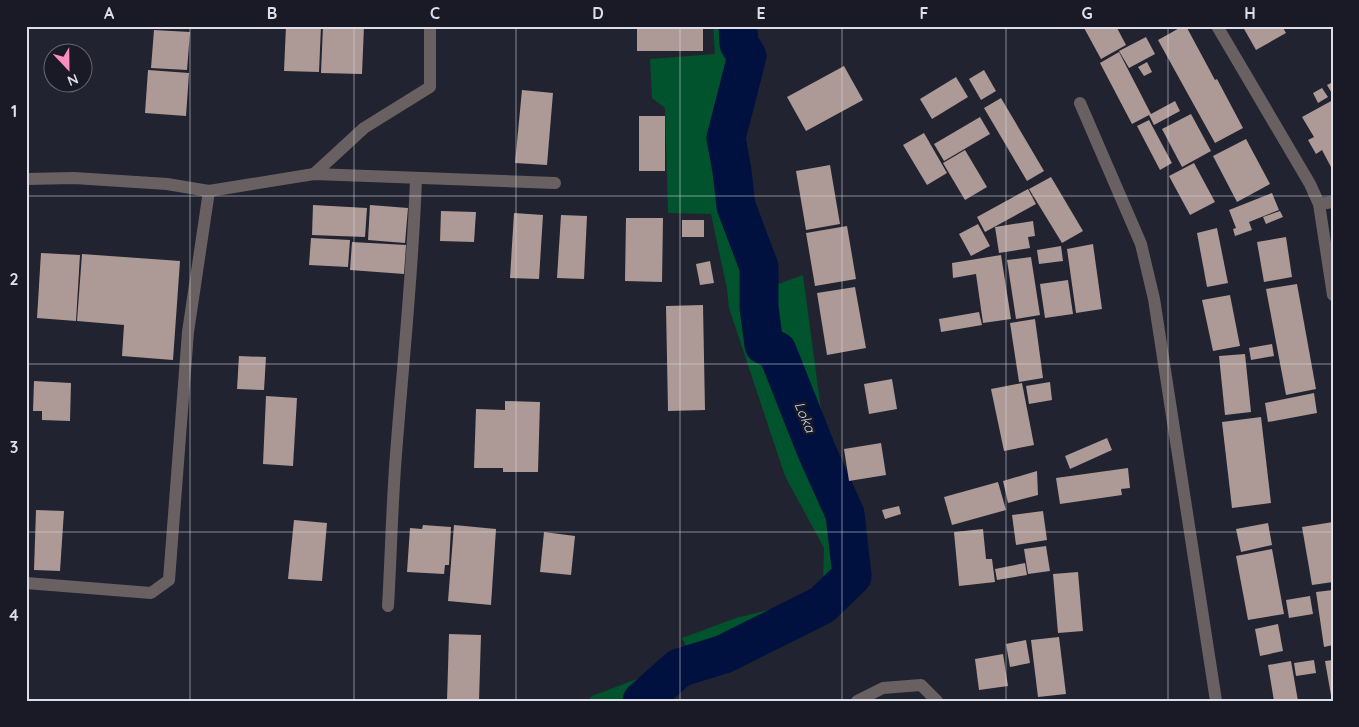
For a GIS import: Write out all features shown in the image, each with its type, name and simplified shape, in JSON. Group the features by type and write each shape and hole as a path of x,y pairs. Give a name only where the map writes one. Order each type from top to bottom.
{"street":[{"path":"314,174 364,128 430,88 430,26"},
{"path":"1217,26 1310,184 1319,204 1333,295"},
{"path":"1080,103 1141,244 1154,299 1216,701"},
{"path":"26,179 74,178 167,184 209,191 314,174 555,183"},
{"path":"388,606 395,458 406,314 413,252 416,178"},
{"path":"26,583 151,593 169,580 188,332 209,191"},
{"path":"1319,204 1333,202"},
{"path":"857,701 883,688 921,685 937,701"}],"green space":[{"path":"713,26 758,26 758,32 739,83 744,124 740,199 773,286 803,275 821,410 837,490 856,531 865,571 832,604 753,650 700,675 682,638 736,618 808,600 823,583 824,548 785,476 729,308 727,289 711,214 668,213 665,108 652,98 650,59 715,54"},
{"path":"642,677 656,701 587,701 592,696"}],"building":[{"path":"286,26 321,26 319,72 284,71"},
{"path":"323,26 364,26 362,74 321,73"},
{"path":"637,26 703,26 703,51 637,51"},
{"path":"1083,26 1116,26 1126,45 1101,59"},
{"path":"1186,26 1243,128 1215,143 1158,40"},
{"path":"1282,26 1286,33 1256,50 1243,27"},
{"path":"154,30 190,32 187,70 151,68"},
{"path":"1146,37 1155,54 1129,68 1119,51"},
{"path":"1119,52 1151,114 1175,101 1180,111 1154,125 1149,115 1132,124 1100,63"},
{"path":"1147,62 1152,72 1144,76 1138,67"},
{"path":"844,66 863,100 806,131 787,97"},
{"path":"148,70 189,73 186,116 145,113"},
{"path":"984,70 996,91 981,100 969,79"},
{"path":"956,77 968,97 932,119 920,99"},
{"path":"1333,82 1333,95 1327,85"},
{"path":"1322,88 1328,97 1318,103 1313,93"},
{"path":"522,90 553,93 547,165 515,163"},
{"path":"1001,98 1044,171 1027,181 984,108"},
{"path":"1333,100 1333,167 1331,167 1322,150 1316,154 1308,140 1314,137 1302,117"},
{"path":"1191,114 1211,151 1182,167 1162,129"},
{"path":"639,116 665,116 665,171 639,171"},
{"path":"980,117 990,134 944,161 934,144"},
{"path":"1149,120 1172,163 1160,170 1137,126"},
{"path":"924,133 947,173 927,185 903,145"},
{"path":"1246,139 1270,184 1237,202 1213,156"},
{"path":"965,150 987,187 965,200 943,163"},
{"path":"1194,163 1215,202 1190,215 1169,176"},
{"path":"830,165 840,224 806,230 796,171"},
{"path":"1051,177 1083,231 1062,243 1029,189"},
{"path":"1028,189 1036,204 985,232 977,217"},
{"path":"1272,193 1279,210 1249,222 1252,230 1235,236 1233,229 1236,228 1229,210"},
{"path":"313,205 367,208 365,237 312,235"},
{"path":"370,205 408,208 405,243 368,240"},
{"path":"441,211 476,212 474,242 440,241"},
{"path":"1280,211 1283,217 1266,224 1263,217"},
{"path":"514,213 543,215 539,279 510,278"},
{"path":"561,215 587,216 584,279 557,278"},
{"path":"626,218 663,218 662,282 625,281"},
{"path":"682,220 704,220 704,237 682,237"},
{"path":"1033,221 1035,236 1028,237 1030,248 999,253 995,227"},
{"path":"978,224 990,246 971,256 959,234"},
{"path":"847,226 856,279 815,286 806,233"},
{"path":"1217,228 1228,283 1207,287 1197,233"},
{"path":"1286,237 1292,277 1264,282 1257,242"},
{"path":"311,238 350,240 348,267 309,265"},
{"path":"352,242 406,245 404,274 350,270"},
{"path":"1093,244 1102,309 1076,313 1067,249"},
{"path":"1061,246 1063,261 1039,264 1037,250"},
{"path":"41,253 80,255 76,321 37,318"},
{"path":"82,254 180,261 173,360 122,356 124,325 77,321"},
{"path":"1001,255 1011,319 983,323 976,274 953,278 952,263"},
{"path":"1031,257 1040,315 1016,319 1007,260"},
{"path":"710,261 714,283 700,285 696,264"},
{"path":"1068,280 1073,314 1045,318 1040,284"},
{"path":"1297,284 1316,389 1286,395 1266,289"},
{"path":"855,287 866,348 827,355 817,293"},
{"path":"1230,295 1240,346 1213,351 1202,300"},
{"path":"703,305 705,410 668,411 666,306"},
{"path":"979,312 982,325 941,332 939,319"},
{"path":"1035,319 1043,378 1019,382 1010,323"},
{"path":"1272,344 1274,356 1251,360 1249,348"},
{"path":"1245,354 1251,412 1225,415 1219,356"},
{"path":"239,356 266,357 264,390 237,389"},
{"path":"892,379 897,409 869,414 864,384"},
{"path":"34,381 71,383 70,421 42,420 42,411 33,411"},
{"path":"1050,382 1052,400 1029,404 1026,386"},
{"path":"1022,383 1034,445 1004,451 991,389"},
{"path":"1314,393 1317,413 1268,422 1265,403"},
{"path":"266,396 297,398 293,466 263,464"},
{"path":"505,401 540,402 538,472 503,472 503,468 474,468 476,409 505,410"},
{"path":"1261,417 1271,503 1232,508 1222,422"},
{"path":"1107,438 1112,450 1070,469 1065,456"},
{"path":"881,443 886,475 849,481 844,449"},
{"path":"1128,468 1130,488 1121,489 1122,495 1060,504 1056,478"},
{"path":"1037,471 1038,495 1008,503 1003,481"},
{"path":"998,482 1006,510 952,525 944,497"},
{"path":"899,506 901,514 885,519 882,510"},
{"path":"36,510 64,511 60,571 34,570"},
{"path":"1043,511 1047,540 1016,545 1012,515"},
{"path":"294,520 327,523 322,581 288,579"},
{"path":"1333,522 1333,582 1312,585 1302,527"},
{"path":"1268,523 1272,545 1241,552 1236,529"},
{"path":"423,525 451,527 449,565 445,565 444,574 407,572 410,528 422,529"},
{"path":"454,525 496,529 491,605 448,601"},
{"path":"983,529 986,559 992,559 995,582 959,586 954,532"},
{"path":"544,532 575,536 571,575 540,572"},
{"path":"1046,546 1050,571 1028,574 1024,549"},
{"path":"1272,549 1284,614 1248,620 1236,556"},
{"path":"1025,563 1027,575 997,580 995,569"},
{"path":"1078,572 1083,631 1058,633 1053,574"},
{"path":"1333,590 1333,645 1324,647 1316,592"},
{"path":"1310,596 1313,614 1289,618 1286,600"},
{"path":"1278,624 1283,651 1260,656 1255,629"},
{"path":"449,634 481,635 479,701 447,701"},
{"path":"1059,637 1066,694 1038,697 1031,640"},
{"path":"1026,640 1030,663 1010,667 1006,644"},
{"path":"1003,654 1008,686 979,690 975,659"},
{"path":"1314,660 1316,673 1296,676 1294,663"},
{"path":"1333,660 1333,701 1332,701 1325,661"},
{"path":"1291,661 1298,701 1274,701 1268,665"}],"waterway":[{"name":"Loka","path":"642,701 679,668 724,654 822,605 852,576 845,514 817,452 777,351 764,345 759,307 759,267 736,206 726,138 747,56 739,44 738,26"}]}
